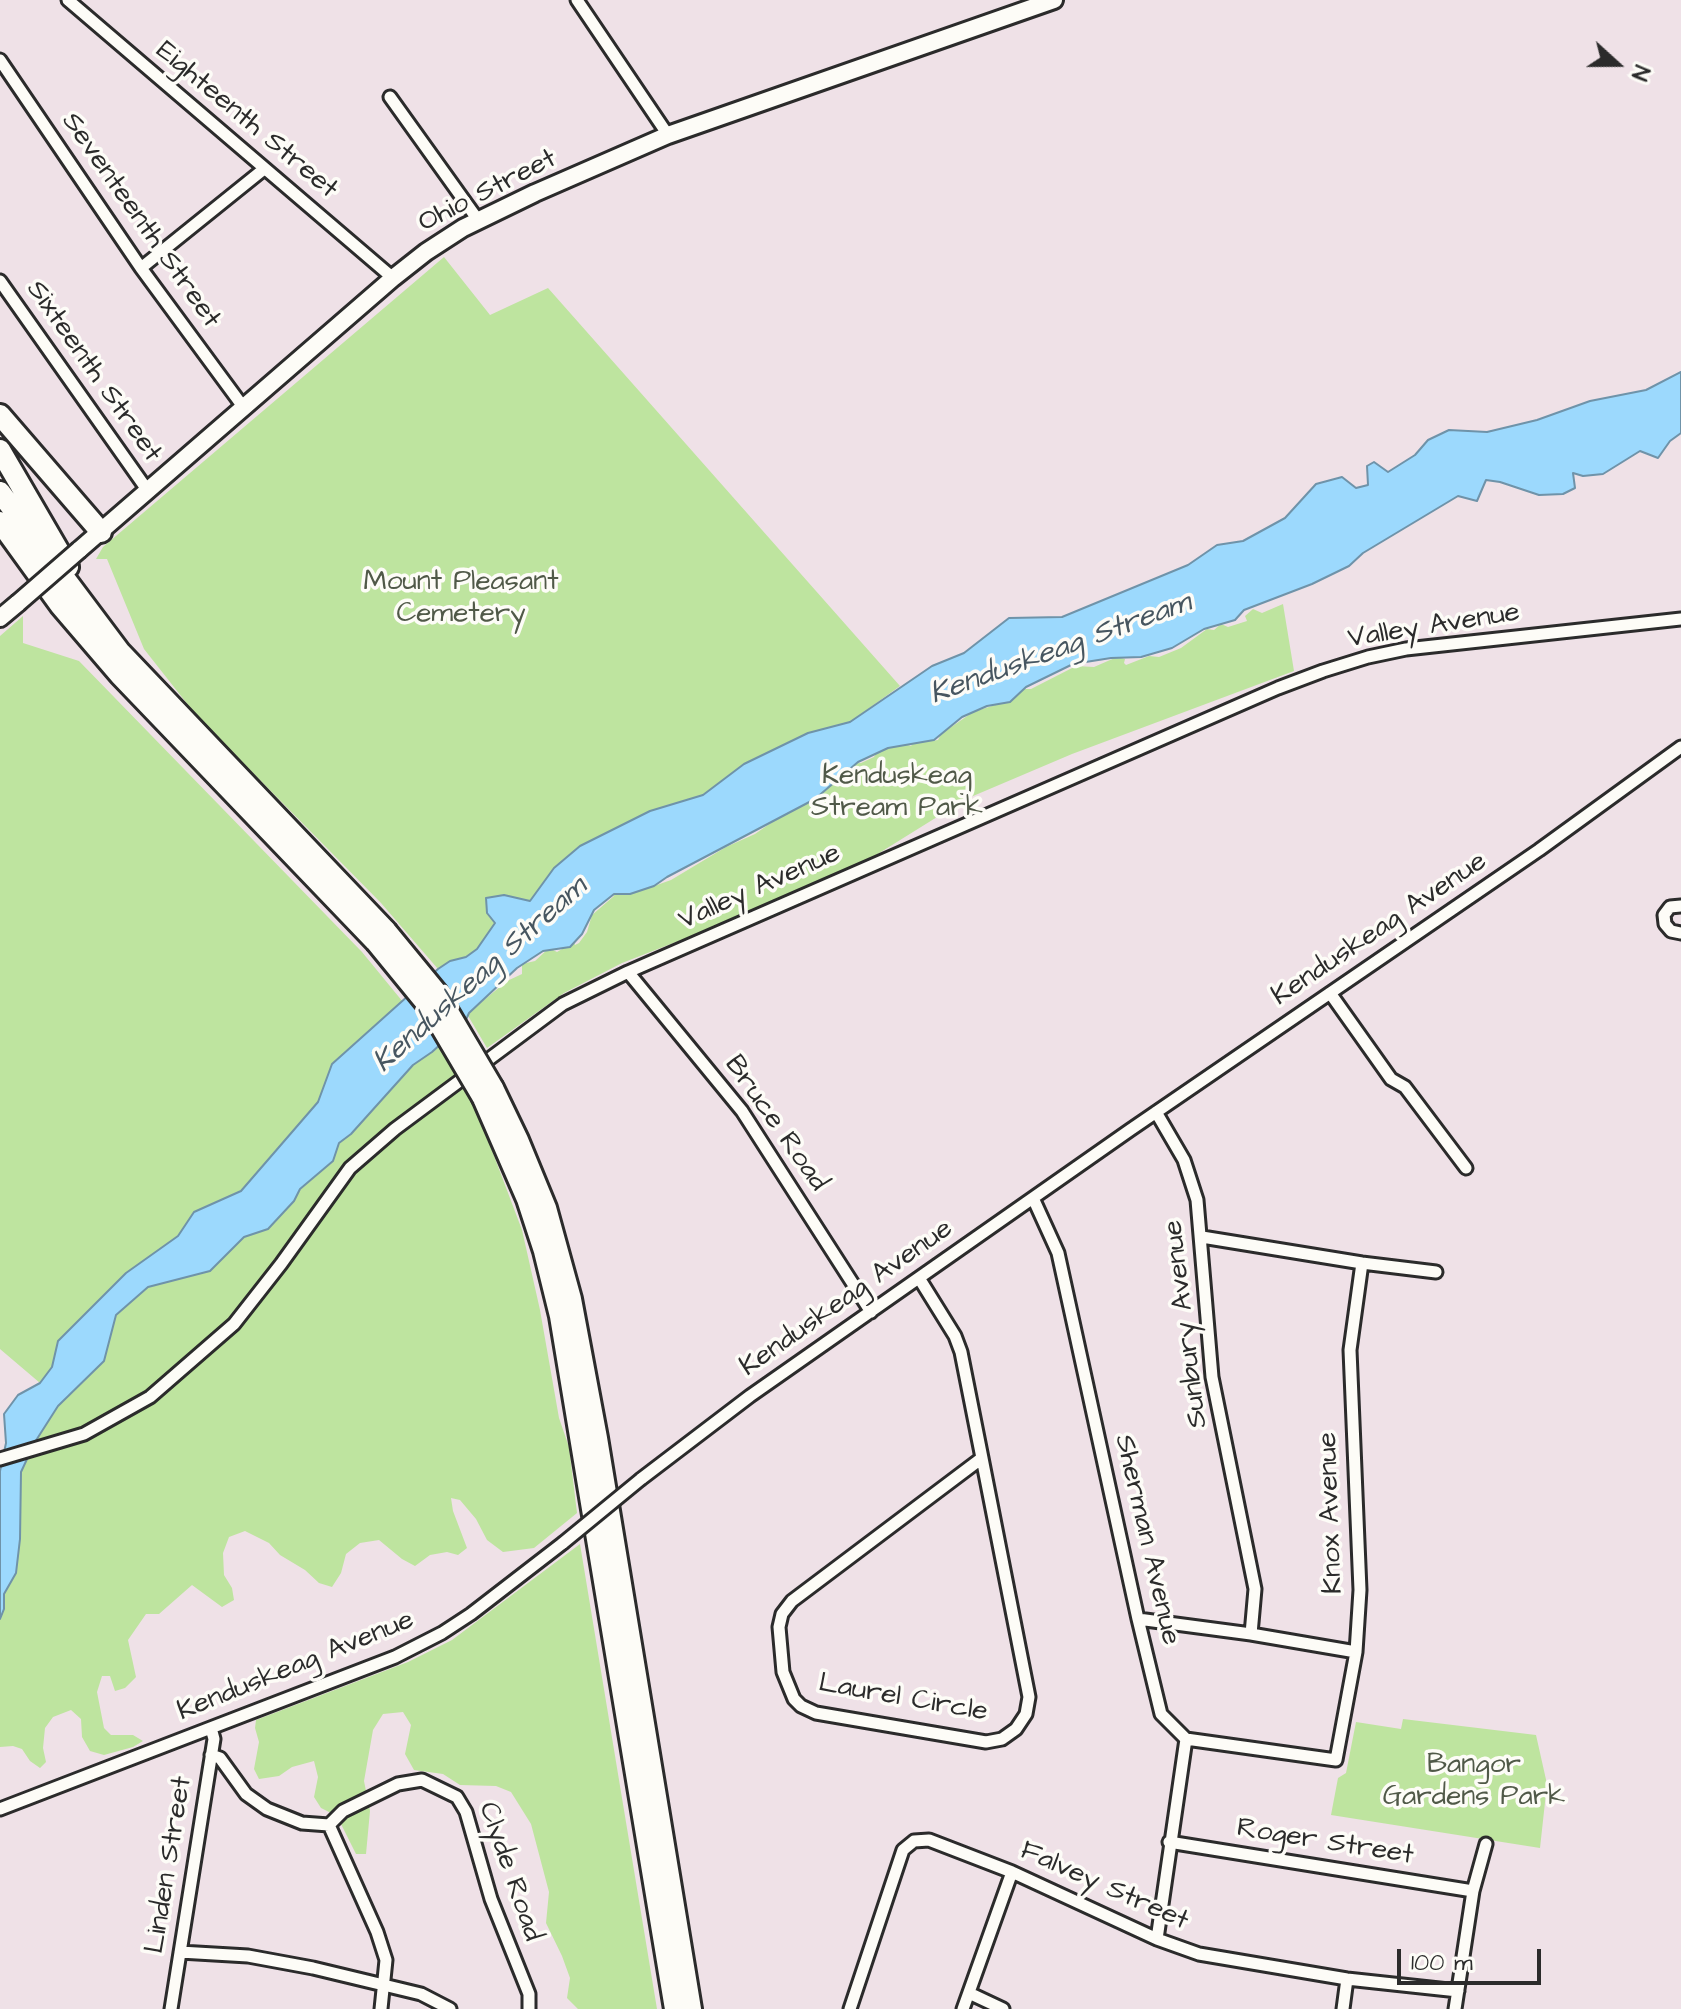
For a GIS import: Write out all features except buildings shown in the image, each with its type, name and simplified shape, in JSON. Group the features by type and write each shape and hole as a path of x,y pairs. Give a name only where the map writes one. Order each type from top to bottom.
{"highway":[{"path":"0,415 101,532"},
{"path":"0,450 81,591 155,692"},
{"path":"0,492 103,632 381,936 518,1140 546,1208 577,1326 691,2009"},
{"path":"0,524 72,620 120,675 381,936"},
{"path":"488,1093 533,1216 551,1274 564,1335 675,2009"}],"street":[{"name":"Eighteenth Street","path":"68,0 393,278"},
{"path":"577,0 668,135"},
{"name":"Ohio Street","path":"0,618 393,278 438,244 478,220 668,135 1054,0"},
{"name":"Seventeenth Street","path":"0,60 141,268 244,408"},
{"path":"390,97 478,220"},
{"path":"141,268 264,169"},
{"name":"Sixteenth Street","path":"0,281 148,491"},
{"name":"Valley Avenue","path":"0,1459 84,1434 150,1397 234,1324 350,1168 407,1120 563,1004 628,972 1323,671 1406,649 1681,619"},
{"name":"Kenduskeag Avenue","path":"0,1809 355,1674 427,1641 485,1605 732,1408 1680,750"},
{"path":"1681,906 1670,907 1664,915 1665,924 1671,931 1681,933"},
{"name":"Bruce Road","path":"628,972 742,1111 871,1312"},
{"path":"1330,993 1391,1079 1405,1087 1466,1168"},
{"name":"Sunbury Avenue","path":"1156,1112 1179,1150 1192,1180 1202,1237 1212,1377 1255,1589 1251,1634"},
{"name":"Sherman Avenue","path":"1033,1198 1058,1253 1161,1714 1186,1739"},
{"path":"1202,1237 1436,1272"},
{"name":"Knox Avenue","path":"1186,1739 1336,1760 1356,1652 1360,1590 1350,1350 1362,1263"},
{"name":"Laurel Circle","path":"919,1278 955,1336 961,1352 982,1458 1029,1697 1026,1714 1016,1729 1002,1739 986,1742 816,1713 801,1706 794,1699 783,1672 779,1627 782,1614 792,1601 982,1458"},
{"path":"1138,1619 1356,1652"},
{"name":"Linden Street","path":"171,2009 214,1739 211,1728"},
{"path":"1157,1939 1186,1739"},
{"path":"211,1755 220,1758 246,1794 267,1809 302,1823 329,1825 377,1932 386,1960 381,2009"},
{"name":"Clyde Road","path":"329,1825 343,1811 398,1784 422,1780 457,1797 466,1812 491,1899 529,1994 529,2009"},
{"name":"Falvey Street","path":"850,2009 903,1850 914,1841 929,1840 1012,1872 1157,1939 1199,1954 1347,1979 1458,1991"},
{"name":"Roger Street","path":"1169,1842 1473,1891"},
{"path":"1455,2009 1473,1891 1486,1844"},
{"path":"963,2009 1012,1872"},
{"path":"180,1952 248,1956 385,1984 421,1994 450,2009"},
{"path":"1343,2009 1347,1979"},
{"path":"969,1993 1003,2009"}],"green space":[{"name":"Mount Pleasant Cemetery","path":"444,257 490,315 548,288 900,686 850,722 808,733 744,764 703,795 650,811 581,846 554,868 530,901 504,895 487,913 495,923 477,949 438,969 381,903 196,715 144,649 107,559 96,559 103,547"},
{"name":"Kenduskeag Stream Park","path":"1283,604 1294,671 1072,754 966,799 868,860 807,891 622,963 564,993 487,1048 467,1014 507,981 522,974 522,964 535,961 549,948 557,952 574,942 575,945 579,943 587,932 592,915 614,896 613,891 671,880 726,847 755,834 788,811 817,798 835,781 858,771 857,767 852,767 874,757 877,751 938,740 941,734 973,712 1011,700 1024,689 1031,689 1076,666 1094,667 1117,657 1125,659 1126,665 1149,656 1159,657 1181,648 1207,629 1247,621 1245,616 1253,609 1262,613"},
{"path":"23,616 23,643 79,661 362,952 403,1002 332,1064 318,1102 241,1191 194,1212 178,1236 126,1273 58,1341 52,1367 40,1383 0,1349 0,636"},
{"path":"442,1043 482,1124 522,1230 559,1418 569,1447 577,1513 534,1548 503,1552 487,1540 476,1519 460,1500 451,1498 467,1548 458,1555 447,1552 430,1555 415,1566 379,1540 360,1543 346,1554 341,1573 332,1587 319,1583 280,1555 269,1543 245,1531 229,1537 223,1553 224,1575 232,1588 234,1600 222,1607 192,1585 159,1614 146,1614 128,1640 136,1677 125,1688 115,1691 110,1676 102,1676 97,1692 104,1728 111,1735 133,1735 143,1741 104,1755 90,1751 82,1737 81,1719 71,1710 53,1717 45,1728 43,1748 46,1762 40,1768 30,1761 22,1749 0,1747 0,1619 4,1594 16,1572 21,1472 35,1442 58,1406 106,1353 116,1315 148,1287 210,1271 244,1237 268,1228 294,1201 300,1190 333,1161 339,1143 351,1134 413,1065"},
{"path":"580,1544 657,2009 578,2009 567,1998 570,1978 546,1923 549,1892 531,1824 511,1792 496,1786 460,1785 443,1774 414,1770 405,1754 411,1725 403,1712 383,1714 373,1730 364,1781 370,1811 366,1854 356,1854 337,1816 321,1808 314,1797 318,1777 314,1761 292,1767 279,1776 259,1779 254,1769 259,1742 256,1720 408,1662 452,1640"},
{"name":"Bangor Gardens Park","path":"1403,1719 1536,1735 1547,1784 1540,1848 1331,1815 1338,1778 1346,1773 1356,1722 1401,1729"}],"water":[{"name":"Kenduskeag Stream","path":"1681,372 1681,433 1670,441 1658,458 1640,451 1603,474 1583,476 1573,473 1575,488 1563,494 1539,495 1486,480 1477,501 1458,496 1363,553 1349,566 1312,584 1244,610 1235,620 1204,629 1172,648 1141,657 1073,664 1026,687 1010,702 987,706 962,717 934,740 888,748 858,762 815,799 654,886 630,894 614,894 594,910 582,934 570,947 543,951 517,968 469,1013 465,1022 413,1065 351,1134 339,1143 333,1161 300,1189 294,1201 268,1229 244,1237 210,1271 148,1287 116,1315 104,1361 58,1406 35,1442 21,1472 16,1573 4,1594 0,1619 0,1471 6,1443 4,1414 18,1395 40,1383 52,1367 58,1341 126,1273 178,1236 194,1212 241,1191 318,1102 332,1064 438,969 477,949 495,923 487,913 486,898 504,895 530,901 554,868 580,846 650,811 703,795 744,764 808,733 850,722 932,666 964,653 1009,618 1062,617 1188,565 1217,545 1243,541 1285,518 1316,484 1342,477 1356,488 1368,485 1367,466 1374,462 1388,472 1415,455 1428,440 1449,430 1487,432 1537,420 1590,401 1646,390"}]}
